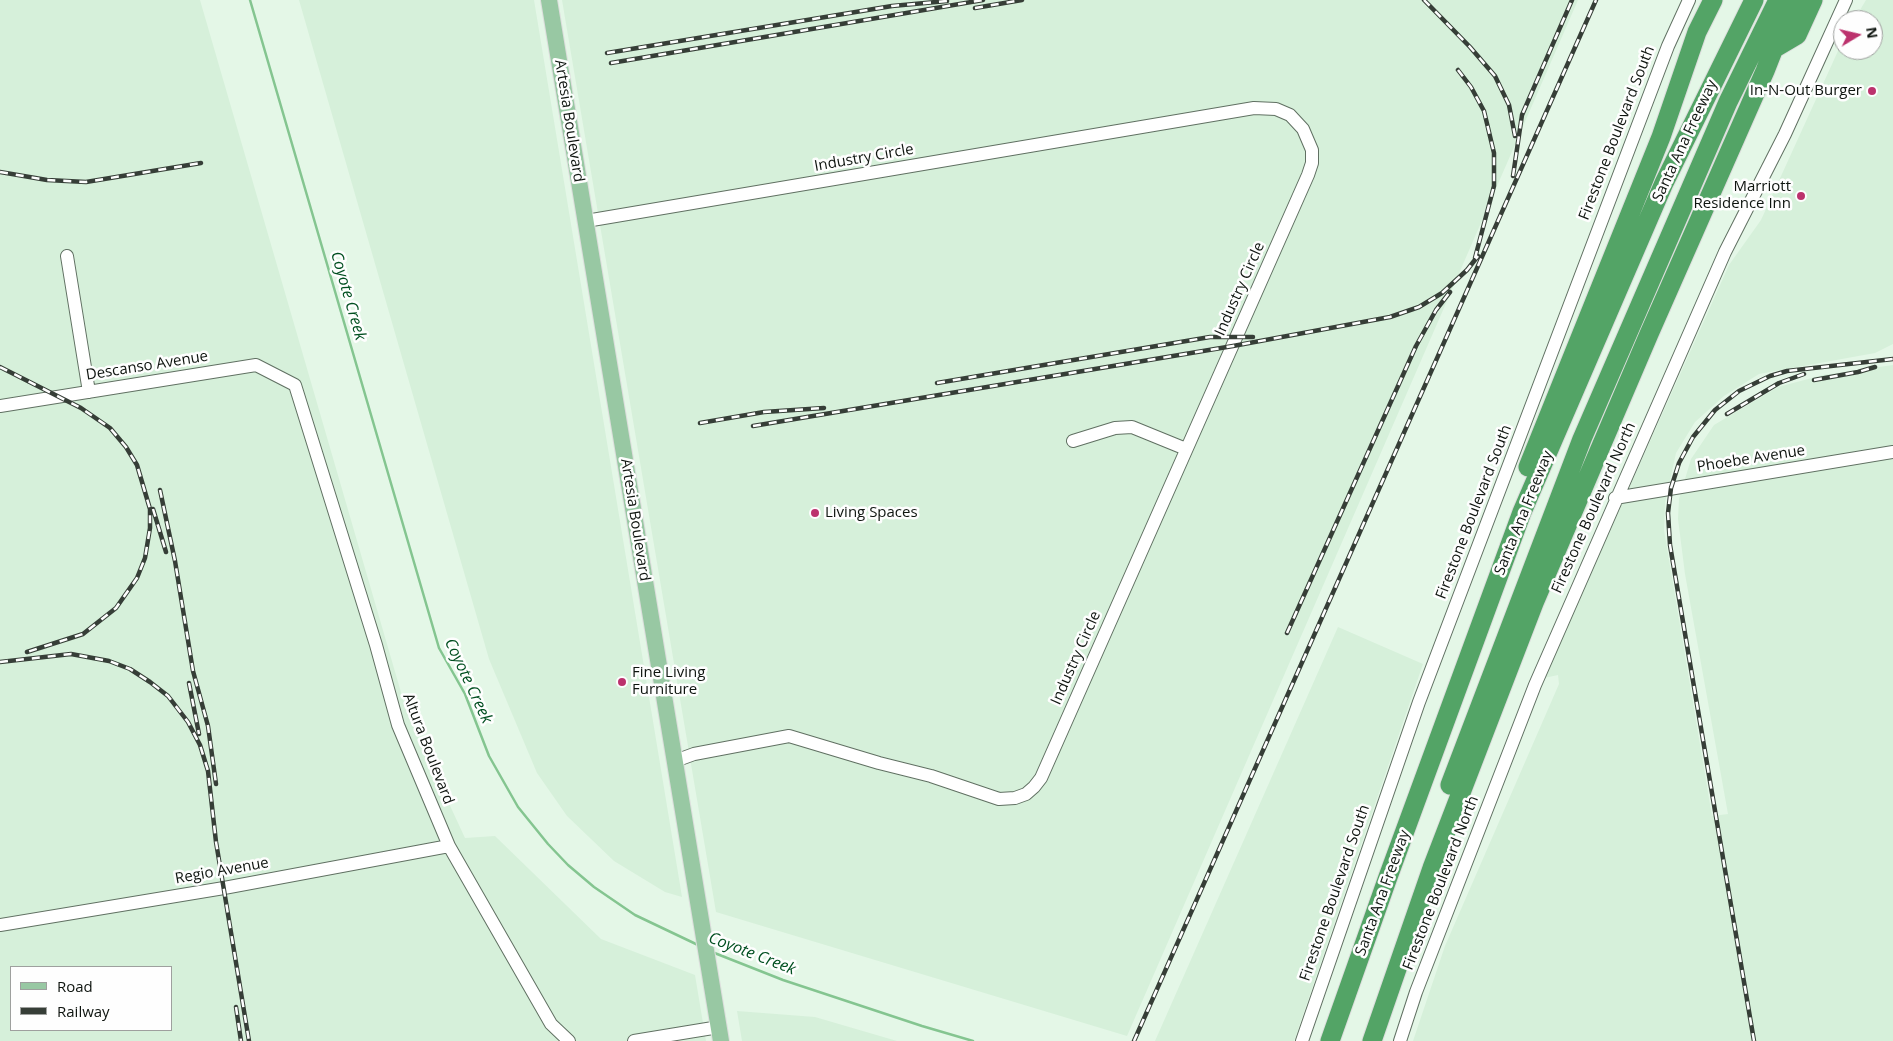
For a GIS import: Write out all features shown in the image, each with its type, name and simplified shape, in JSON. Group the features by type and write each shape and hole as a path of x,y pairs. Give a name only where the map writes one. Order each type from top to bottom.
{"highway":[{"path":"1522,512 1526,472 1661,137 1697,32 1713,0"},
{"name":"Santa Ana Freeway","path":"1330,1041 1522,512 1664,183 1754,0"},
{"path":"1360,1041 1419,871 1490,677 1582,438 1728,102 1778,0"},
{"path":"1372,1041 1432,868 1534,603 1649,334 1775,48 1793,0"},
{"path":"1775,48 1797,35 1813,0"}],"main road":[{"name":"Artesia Boulevard","path":"549,0 720,1034"}],"street":[{"name":"Firestone Boulevard South","path":"1302,1041 1419,702 1664,55 1689,0"},
{"name":"Firestone Boulevard North","path":"1400,1041 1416,992 1535,685 1615,498 1725,252 1785,134 1846,0"},
{"name":"Industry Circle","path":"586,222 1254,108 1268,108 1283,112 1298,122 1308,136 1312,150 1311,169 1041,778 1026,794 1010,799 999,799 931,776 879,763 789,736 694,754 675,761"},
{"path":"67,256 89,392"},
{"name":"Descanso Avenue","path":"0,406 256,365 295,385"},
{"name":"Altura Boulevard","path":"295,385 376,645 398,725 449,846 550,1024 569,1041"},
{"path":"1073,441 1115,428 1132,427 1186,449"},
{"name":"Phoebe Avenue","path":"1615,498 1893,452"},
{"name":"Regio Avenue","path":"0,925 224,888 449,846"},
{"path":"634,1041 720,1034"}],"shaded area":[{"path":"0,0 200,0 407,713 465,838 495,836 601,939 695,975 706,1041 0,1041"},
{"path":"299,0 534,0 682,897 665,892 614,861 567,816 537,773 489,659"},
{"path":"562,0 1578,0 1127,1036 716,912"},
{"path":"1866,0 1893,0 1893,344 1875,353 1759,374 1724,396 1695,422 1676,453 1665,503 1664,530 1712,816 1728,814 1685,574 1678,519 1679,499 1691,459 1714,425 1778,387 1823,375 1893,365 1893,1041 1413,1041 1445,946 1559,684 1558,675 1544,678 1729,265 1761,220 1834,60 1883,60 1883,10 1860,10"},
{"path":"1338,627 1423,664 1294,1041 1155,1041"},
{"path":"737,1011 815,1017 897,1041 742,1041"}],"waterway":[{"name":"Coyote Creek","path":"250,0 439,648 465,694 489,756 518,807 568,865 594,887 635,915 698,945"},
{"name":"Coyote Creek","path":"712,952 783,980 973,1041"}],"railway":[{"path":"611,63 983,0"},
{"path":"975,8 1022,0"},
{"path":"1424,0 1470,47 1495,76 1509,105 1515,136"},
{"path":"1513,176 1522,115 1572,0"},
{"path":"1134,1041 1596,0"},
{"path":"607,53 892,6 947,1"},
{"path":"1458,70 1471,87 1484,111 1494,153 1494,186 1475,258"},
{"path":"0,172 47,180 86,182 201,163"},
{"path":"753,426 1233,346 1390,317 1419,307 1442,293 1467,270 1478,256"},
{"path":"1287,633 1416,346 1436,310 1450,292"},
{"path":"937,383 1210,337 1253,337"},
{"path":"1754,1041 1670,545 1668,513 1671,488 1679,463 1693,437 1715,410 1739,391 1770,376 1787,371 1893,359"},
{"path":"0,367 81,408 110,428 126,447 137,465 150,509 150,528 145,558 137,578 116,608 83,634 27,652"},
{"path":"1814,380 1875,367"},
{"path":"1727,414 1779,383 1804,374"},
{"path":"700,423 764,412 824,408"},
{"path":"160,490 175,561 193,671 208,726 216,784"},
{"path":"153,509 166,552"},
{"path":"0,662 71,654 109,661 130,669 150,682 168,696 188,722 200,745 208,771 216,842 249,1041"},
{"path":"189,683 199,734"},
{"path":"236,1007 241,1041"}],"place":[{"name":"In-N-Out Burger","path":"1872,91"},
{"name":"Marriott Residence Inn","path":"1801,196"},
{"name":"Living Spaces","path":"815,513"},
{"name":"Fine Living Furniture","path":"622,682"}]}
